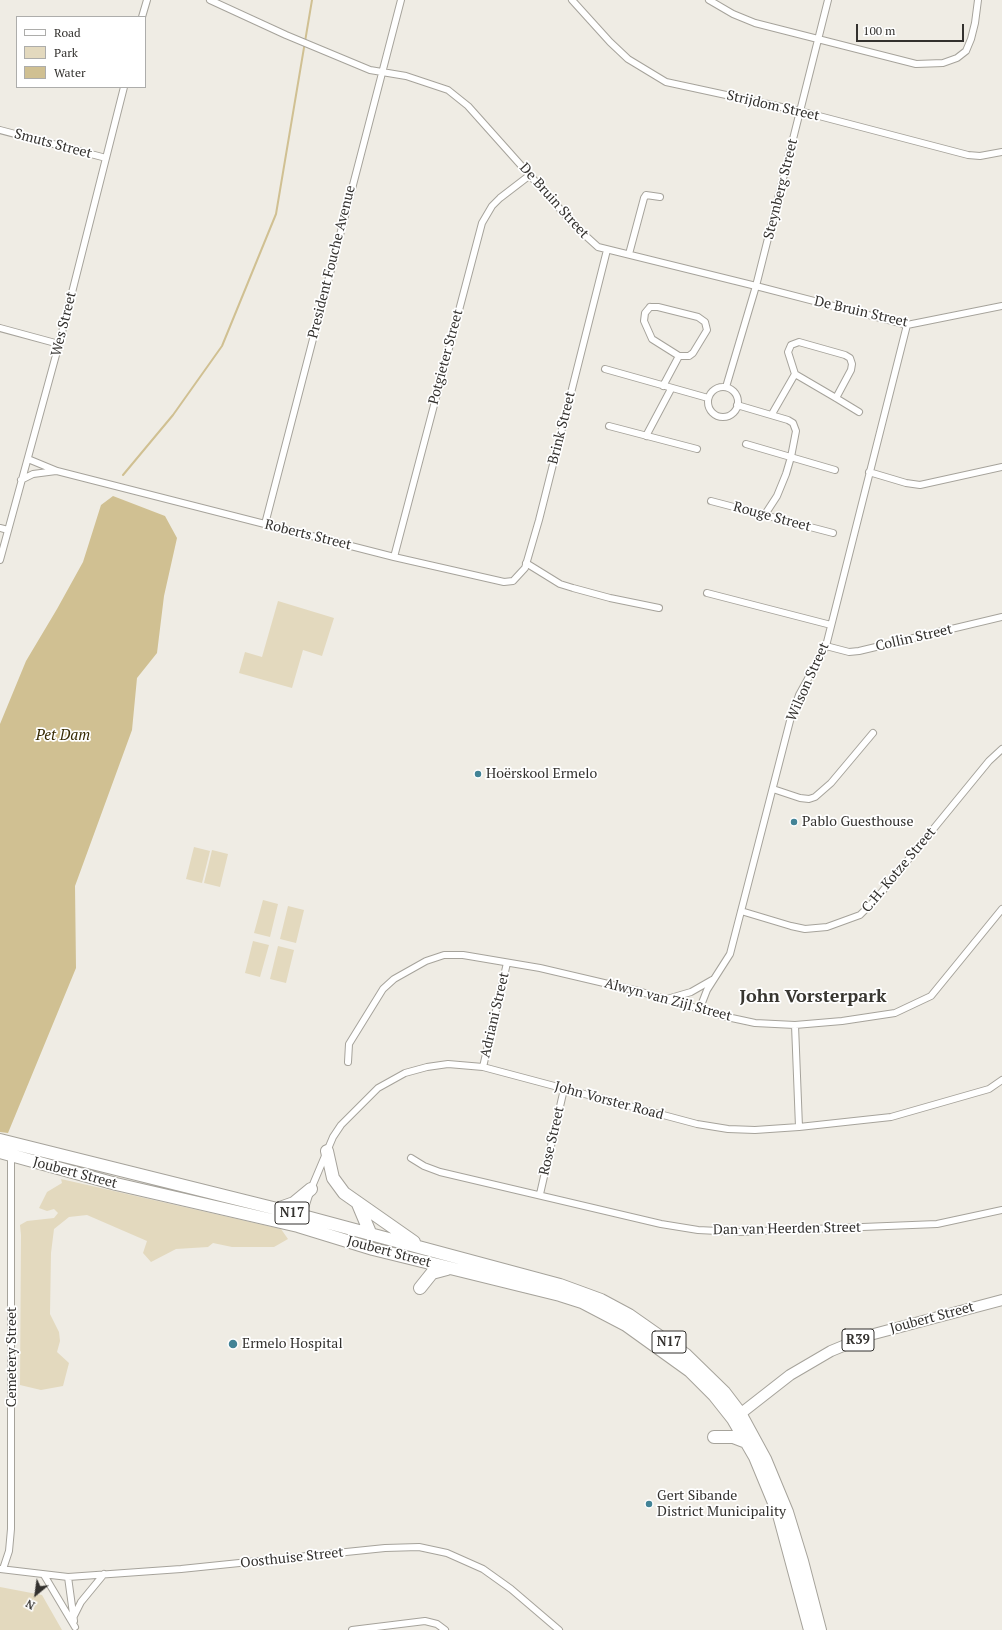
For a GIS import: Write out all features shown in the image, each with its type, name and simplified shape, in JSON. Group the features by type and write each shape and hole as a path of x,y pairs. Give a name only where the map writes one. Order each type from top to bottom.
{"highway":[{"name":"Joubert Street","path":"0,1140 277,1208 300,1221 373,1249 560,1295 582,1302 611,1316 643,1335 690,1371 737,1416"},
{"path":"327,1151 330,1169 336,1184 344,1193 420,1246"},
{"name":"Joubert Street","path":"6,1154 116,1184 420,1246 456,1258 560,1285 601,1300 616,1308 642,1323 686,1355 724,1392 737,1416"},
{"path":"277,1208 294,1203 310,1189"},
{"path":"358,1204 371,1235"},
{"path":"420,1288 432,1273 450,1269"},
{"name":"N17","path":"737,1416 746,1442 779,1515 810,1630"},
{"name":"N17","path":"737,1416 768,1466 787,1512 802,1561 820,1630"},
{"path":"714,1437 733,1437 746,1442"}],"main road":[{"name":"Joubert Street","path":"737,1416 790,1374 831,1350 870,1335 1002,1300"}],"street":[{"path":"142,16 147,0"},
{"name":"De Bruin Street","path":"210,0 298,40 381,73 406,76 448,90 468,106 584,236 598,247 756,286 906,326 1002,306"},
{"name":"President Fouche Avenue","path":"265,524 401,0"},
{"name":"Strijdom Street","path":"572,0 578,3 610,42 628,59 666,82 800,111 968,155 980,156 1002,152"},
{"path":"709,0 733,14 755,23 916,64 943,63 957,58 966,50 969,45 975,23 978,0"},
{"name":"Steynberg Street","path":"726,387 756,286 793,146 800,111 828,0"},
{"name":"Wes Street","path":"0,560 59,344 124,88"},
{"name":"Smuts Street","path":"0,130 106,158"},
{"name":"Potgieter Street","path":"394,557 482,223 492,206 530,175"},
{"path":"629,254 644,198 646,195 660,198"},
{"name":"Brink Street","path":"494,580 504,582 513,581 522,573 526,563 545,497 607,250"},
{"path":"650,307 658,307 698,317 705,322 707,330 696,349 689,356 679,356 656,342 650,335 644,321 645,313 650,307"},
{"name":"Wilson Street","path":"700,1008 713,980 730,954 794,707 826,646 906,326"},
{"path":"0,328 59,344"},
{"path":"836,398 852,368 852,360 845,355 806,344 794,343 791,345 788,352 795,374 859,412"},
{"path":"663,386 679,356"},
{"path":"605,369 671,389 708,398"},
{"path":"772,414 795,374"},
{"path":"726,387 736,395 737,405 732,414 724,417 718,416 710,410 708,398 711,391 716,388 726,387"},
{"path":"646,436 671,389"},
{"path":"737,405 772,414 793,423 796,431 792,457 782,484 764,516"},
{"path":"609,426 697,449"},
{"path":"746,444 835,470"},
{"path":"28,459 57,471"},
{"path":"870,472 906,483 920,485 1002,467"},
{"path":"21,480 40,473 57,471"},
{"name":"Roberts Street","path":"57,471 394,557 494,580"},
{"name":"Rouge Street","path":"711,501 833,533"},
{"path":"0,528 8,530"},
{"path":"526,563 560,584 610,598 659,608"},
{"path":"707,593 831,625"},
{"name":"Collin Street","path":"826,646 849,652 859,651 1002,618"},
{"path":"773,789 800,798 809,799 815,797 831,783 873,733"},
{"name":"C.H. Kotze Street","path":"741,911 805,929 827,927 860,915 876,900 989,761 1002,749"},
{"name":"Alwyn van Zijl Street","path":"348,1062 349,1044 383,989 394,979 426,961 444,955 463,955 540,968 667,999 727,1017 755,1023 795,1025 869,1018 895,1013 923,1001 937,990 1002,909"},
{"name":"Adriani Street","path":"483,1067 508,963"},
{"path":"667,999 691,992 713,980"},
{"path":"795,1025 799,1127"},
{"name":"John Vorster Road","path":"300,1221 310,1189 327,1151 341,1125 350,1114 378,1088 390,1080 405,1073 427,1067 448,1064 483,1067 714,1127 755,1130 799,1127 890,1117 989,1089 1002,1080"},
{"name":"Rose Street","path":"540,1194 564,1089"},
{"name":"Cemetery Street","path":"1,1569 9,1551 11,1529 13,1395 6,1154 13,1143"},
{"name":"Dan van Heerden Street","path":"411,1158 431,1169 661,1224 698,1230 738,1232 937,1224 954,1222 1002,1210"},
{"name":"Oosthuise Street","path":"1,1569 68,1577 181,1569 385,1548 419,1547 447,1553 483,1569 511,1589 559,1630"},
{"path":"73,1618 85,1597 104,1574"},
{"path":"44,1575 76,1628"},
{"path":"68,1577 73,1618 76,1628"},
{"path":"352,1630 424,1621 437,1624 445,1630"}],"green space":[{"path":"278,601 334,618 322,656 303,650 292,688 239,673 245,652 262,657"},
{"path":"194,847 210,851 202,883 186,879"},
{"path":"212,850 228,854 220,887 204,883"},
{"path":"263,900 278,904 270,937 254,933"},
{"path":"288,906 304,910 296,943 280,939"},
{"path":"253,941 269,945 260,977 245,973"},
{"path":"278,946 294,950 286,983 270,979"},
{"path":"61,1179 281,1229 288,1239 274,1247 232,1247 213,1243 208,1247 176,1249 151,1262 143,1253 147,1241 87,1215 69,1217 54,1229 51,1253 50,1314 59,1332 60,1341 57,1352 69,1363 63,1386 41,1390 20,1385 20,1225 27,1221 54,1218 58,1213 54,1209 47,1211 39,1208 47,1192 62,1183"},
{"path":"0,1587 42,1595 62,1630 0,1630"}],"water":[{"name":"Pet Dam","path":"113,496 165,516 177,538 164,596 157,653 137,678 132,730 75,886 76,968 8,1133 0,1132 0,724 26,661 83,562 101,505"}],"waterway":[{"path":"123,475 173,415 222,346 276,214 312,0"}],"place":[{"name":"Hoërskool Ermelo","path":"478,774"},
{"name":"Pablo Guesthouse","path":"794,822"},
{"name":"Ermelo Hospital","path":"233,1344"},
{"name":"Gert Sibande District Municipality","path":"649,1504"}],"district":[{"name":"John Vorsterpark","path":"813,997"}]}
